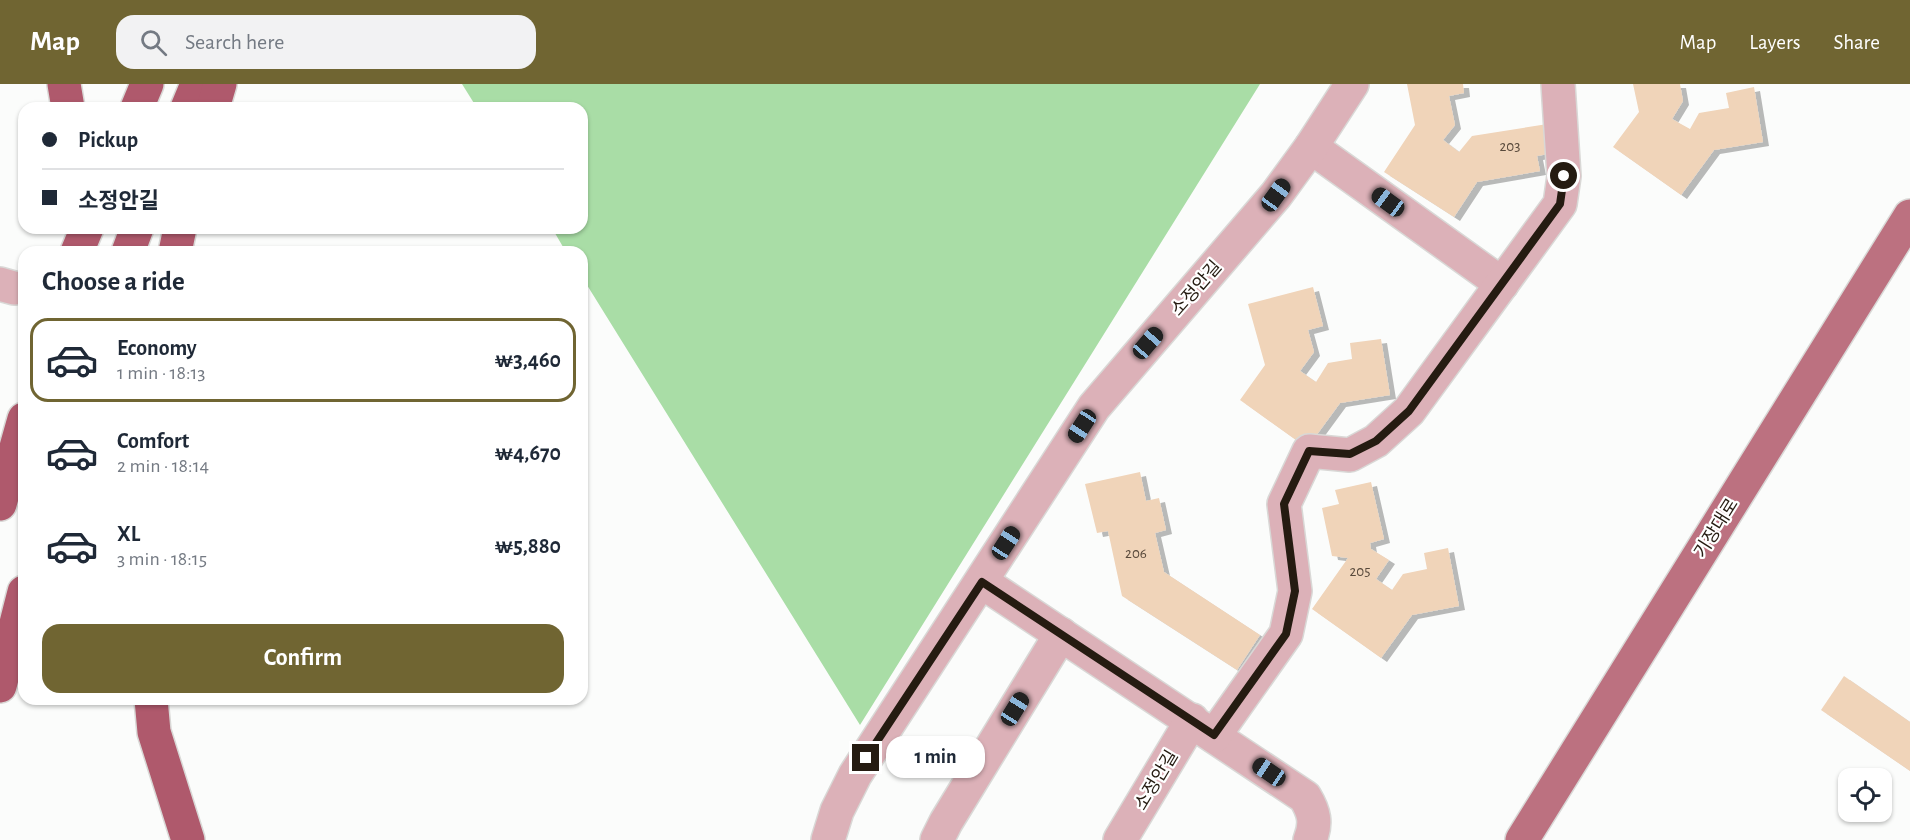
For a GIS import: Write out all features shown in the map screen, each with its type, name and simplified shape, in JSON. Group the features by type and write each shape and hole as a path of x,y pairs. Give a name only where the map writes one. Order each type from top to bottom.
{"highway":[{"path":"64,84 67,102"},
{"path":"140,102 147,84"},
{"path":"190,102 197,84"},
{"path":"215,102 220,84"},
{"path":"0,504 18,440"},
{"path":"0,687 18,615"},
{"path":"152,705 154,732 188,840"}],"main road":[{"name":"기장대로","path":"1522,840 1910,216"}],"street":[{"name":"소정안길","path":"828,840 837,811 855,775 1094,407 1276,195 1352,84"},
{"path":"1311,147 1502,284 1560,204 1564,176 1558,84"},
{"name":"소정안길","path":"1120,840 1203,728 1286,634 1295,591 1284,504 1309,451 1350,454 1376,441 1409,411 1502,284"},
{"path":"982,582 1305,797 1314,814 1310,840"},
{"path":"938,840 946,822 1061,634"}],"green space":[{"path":"462,84 1260,84 860,725 588,287 588,246 562,246 556,234 588,234 588,102 473,102"}],"building":[{"path":"1407,84 1463,84 1464,93 1449,96 1455,125 1443,140 1459,152 1472,136 1554,123 1559,152 1537,156 1540,171 1477,182 1454,217 1384,172 1415,125"},
{"path":"1633,84 1680,84 1683,101 1672,119 1690,129 1699,113 1729,108 1726,93 1754,87 1763,142 1714,150 1681,195 1613,147 1639,112"},
{"path":"1313,287 1323,326 1308,330 1314,352 1300,371 1316,382 1328,363 1352,359 1350,343 1381,339 1390,395 1340,403 1307,448 1240,400 1265,365 1248,304"},
{"path":"1140,472 1146,501 1159,498 1166,530 1155,533 1164,572 1260,635 1237,670 1122,596 1108,531 1097,533 1085,484"},
{"path":"1371,482 1384,539 1370,543 1371,549 1389,560 1376,579 1392,590 1403,574 1427,569 1424,553 1448,548 1459,606 1412,615 1381,658 1312,609 1348,558 1332,556 1322,508 1339,504 1335,490"},
{"path":"1844,676 1910,722 1910,771 1821,710"}],"route":[{"path":"866,758 982,582 1214,735 1286,634 1295,591 1284,504 1309,451 1350,454 1376,441 1409,411 1560,204 1564,176"}]}
